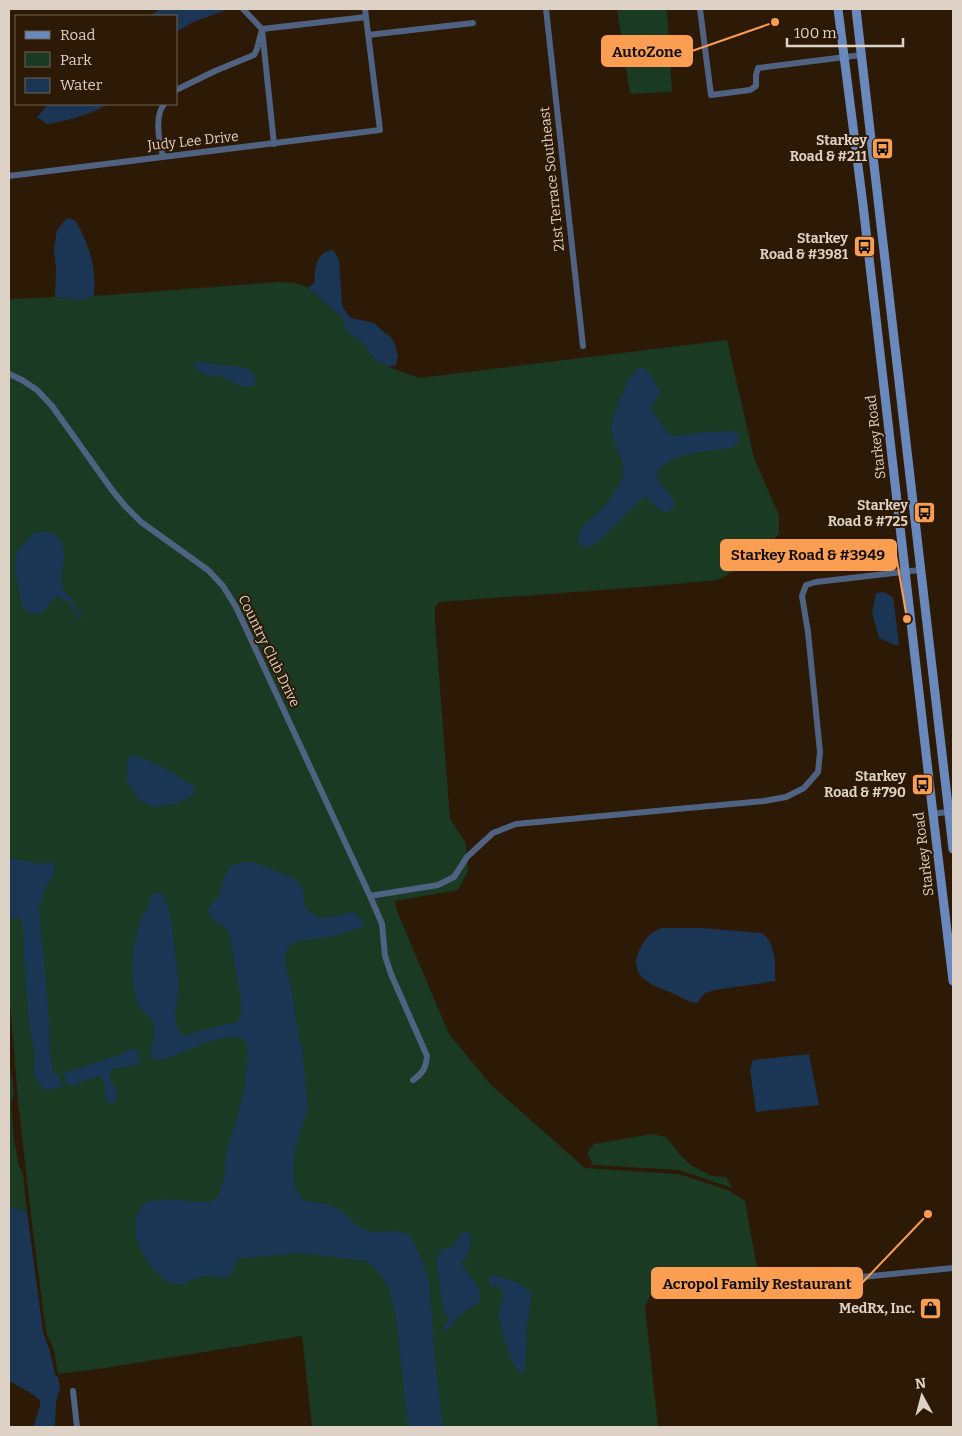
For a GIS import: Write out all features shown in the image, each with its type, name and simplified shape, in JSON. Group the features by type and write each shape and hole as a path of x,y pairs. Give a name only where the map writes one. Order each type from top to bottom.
{"main road":[{"name":"Starkey Road","path":"838,9 863,205 932,814 953,981"},
{"name":"Starkey Road","path":"856,9 920,570 951,812 953,848"}],"street":[{"path":"243,9 262,29 274,144"},
{"path":"365,9 368,35 474,23"},
{"name":"21st Terrace Southeast","path":"546,9 583,346"},
{"path":"700,9 710,95 750,90 756,86 758,68 861,55"},
{"path":"262,29 366,17"},
{"path":"178,89 254,55 262,29"},
{"name":"Judy Lee Drive","path":"9,176 380,130 368,35"},
{"path":"163,105 160,109 158,135 163,156"},
{"name":"Country Club Drive","path":"9,374 36,390 52,406 126,507 141,522 208,570 222,586 236,607 382,924 385,956 391,974 427,1056 426,1065 422,1073 413,1080"},
{"path":"370,896 438,885 454,877 467,857 493,833 516,824 764,801 786,797 804,788 818,772 820,752 808,632 802,596 806,585 816,582 920,570"},
{"path":"932,814 951,812"},
{"path":"753,1290 953,1268"},
{"path":"73,1391 77,1427"}],"green space":[{"path":"617,9 667,9 672,92 630,94"},
{"path":"278,282 295,283 307,287 343,317 353,336 364,344 374,359 389,367 419,378 727,340 754,458 779,515 779,534 752,561 718,580 439,602 435,608 435,622 450,819 466,843 468,871 458,890 395,901 397,911 449,1034 492,1086 585,1168 679,1174 728,1190 745,1201 759,1279 650,1296 645,1306 658,1427 312,1427 302,1336 58,1374 54,1350 46,1332 31,1216 18,1101 9,991 9,299 55,297 83,300 94,296"},
{"path":"9,1068 11,1070 14,1094 11,1104 14,1139 19,1166 23,1173 27,1211 9,1207"},
{"path":"652,1134 666,1137 692,1166 712,1176 726,1177 732,1188 679,1170 593,1165 587,1153 594,1144"}],"water":[{"path":"160,9 225,9 193,22 178,31 178,15 151,15"},
{"path":"48,105 106,105 78,117 47,124 37,117"},
{"path":"67,218 75,220 88,248 93,266 94,296 83,300 55,297 56,268 54,249 57,230"},
{"path":"333,250 339,260 342,305 351,318 374,323 390,336 398,355 396,365 389,367 374,359 364,344 345,328 343,317 307,287 311,286 315,281 316,266 320,257"},
{"path":"193,362 250,370 255,378 255,385 250,387 241,386 223,377 207,375 201,372"},
{"path":"639,367 649,373 660,391 651,407 668,434 674,436 735,431 738,434 739,441 731,448 677,457 667,463 659,469 657,475 674,502 671,510 668,512 657,508 645,496 598,542 592,546 583,546 579,544 578,535 585,524 605,506 621,482 623,473 622,459 611,429 615,412 628,380"},
{"path":"44,531 55,534 63,543 64,560 61,578 64,592 70,597 83,619 80,619 71,604 58,596 42,613 31,614 22,607 15,568 17,551 32,534"},
{"path":"883,592 893,597 899,645 879,638 872,613 876,593"},
{"path":"132,755 157,764 187,782 194,787 193,795 176,804 153,807 138,799 127,781 127,760"},
{"path":"9,858 37,863 53,863 54,874 45,888 39,906 49,1020 50,1054 53,1073 58,1074 63,1086 55,1089 43,1089 34,1075 35,1055 29,1023 23,929 20,918 9,919"},
{"path":"254,862 295,879 303,889 305,905 308,911 320,918 354,912 361,918 364,924 364,926 331,937 293,943 285,955 299,1040 302,1045 308,1108 295,1148 294,1185 299,1195 305,1201 325,1204 340,1209 358,1227 372,1232 397,1231 409,1235 415,1244 429,1281 436,1371 443,1427 408,1427 396,1316 388,1286 377,1270 367,1261 299,1253 238,1259 230,1277 200,1277 183,1284 175,1284 160,1276 145,1257 138,1244 135,1228 137,1217 141,1207 149,1201 163,1199 211,1202 218,1197 224,1180 226,1153 245,1086 248,1047 243,1038 217,1039 166,1058 152,1059 151,1051 155,1032 153,1022 138,1004 133,983 132,961 139,927 153,893 160,893 165,898 171,920 178,975 178,995 175,1014 181,1035 237,1023 241,1017 240,993 229,932 210,916 209,908 218,897 231,865"},
{"path":"662,928 702,928 762,933 768,939 773,951 776,981 715,990 705,993 697,1003 655,986 647,982 638,971 636,964 637,955 648,937"},
{"path":"136,1049 141,1061 139,1064 112,1069 110,1073 118,1095 114,1104 110,1105 107,1101 104,1082 100,1076 68,1086 63,1073 123,1054 128,1050"},
{"path":"809,1054 819,1105 756,1112 750,1069 753,1060"},
{"path":"9,1207 27,1211 43,1332 50,1351 55,1375 58,1377 60,1389 56,1401 55,1427 33,1427 40,1407 40,1400 9,1381"},
{"path":"463,1232 468,1232 471,1244 462,1263 477,1285 480,1301 459,1316 449,1329 443,1331 449,1316 445,1314 436,1260 441,1250 452,1247"},
{"path":"492,1275 518,1283 531,1293 527,1325 525,1371 522,1373 515,1367 506,1345 498,1314 504,1297 503,1291 499,1287 489,1286 489,1278"}],"place":[{"name":"AutoZone","path":"775,22"},
{"name":"Starkey Road & #211","path":"883,148"},
{"name":"Starkey Road & #3981","path":"864,246"},
{"name":"Starkey Road & #725","path":"924,513"},
{"name":"Starkey Road & #3949","path":"907,619"},
{"name":"Starkey Road & #790","path":"922,784"},
{"name":"Acropol Family Restaurant","path":"928,1214"},
{"name":"MedRx, Inc.","path":"931,1308"}]}
